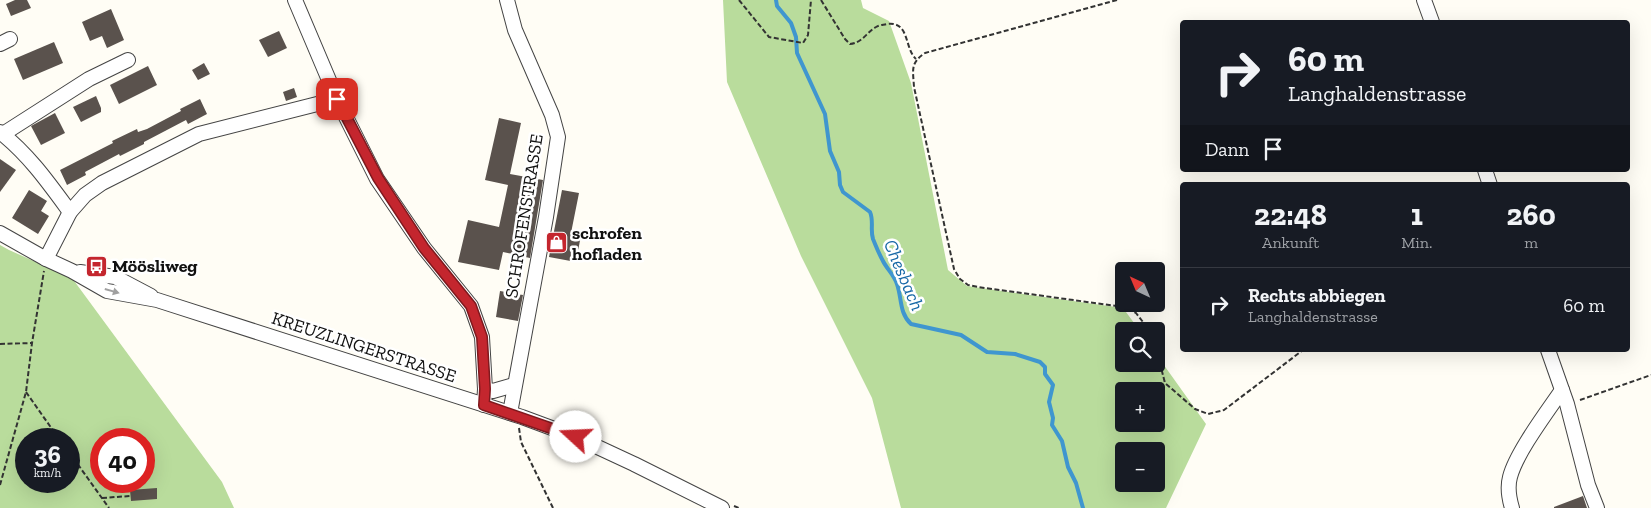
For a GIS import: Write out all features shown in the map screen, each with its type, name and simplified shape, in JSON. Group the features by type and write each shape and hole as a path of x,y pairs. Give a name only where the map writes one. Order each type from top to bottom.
{"street":[{"path":"295,0 337,99 378,178 424,248 471,306 482,337 484,405"},
{"name":"SCHROFENSTRASSE","path":"507,0 515,30 552,115 558,137 546,217 514,385 516,415"},
{"path":"1424,0 1431,20"},
{"path":"70,212 38,167 23,151 1,133 89,79 128,60"},
{"path":"46,259 70,212 85,195 102,183 199,134 337,99"},
{"name":"KREUZLINGERSTRASSE","path":"0,233 107,291 157,300 516,415 576,437 722,508"},
{"path":"1549,352 1567,404 1588,485 1597,508"},
{"path":"485,389 493,391 514,385"},
{"path":"1512,508 1508,494 1510,477 1520,454 1562,390"}],"path":[{"path":"740,1 769,37 803,43 808,35 811,0"},
{"path":"822,0 845,39 850,44 857,43 876,26 892,24 904,30 911,55 916,59"},
{"path":"1117,0 925,53 916,59 913,69 914,87 946,239 954,269 960,279 968,285 978,288 1124,307 1136,313 1143,322"},
{"path":"0,485 26,392 46,259"},
{"path":"0,344 32,343"},
{"path":"1162,372 1165,383 1195,409 1208,414 1224,410 1299,352"},
{"path":"1567,404 1651,375"},
{"path":"26,392 51,428"},
{"path":"516,415 521,442 554,508"},
{"path":"80,467 109,508"},
{"path":"102,498 130,496"}],"green space":[{"path":"723,0 861,0 863,8 889,21 911,83 948,270 967,286 1115,307 1115,312 1126,312 1133,322 1115,322 1115,372 1165,372 1165,367 1206,424 1166,508 901,508 872,398 801,256 727,82"},
{"path":"0,245 72,278 222,482 234,508 0,508"}],"building":[{"path":"15,0 27,0 31,8 11,16 6,4"},
{"path":"111,9 124,40 107,48 102,36 90,41 82,22"},
{"path":"279,31 287,48 268,57 259,40"},
{"path":"54,42 63,63 23,80 14,59"},
{"path":"204,63 210,74 198,80 192,70"},
{"path":"148,66 157,85 119,104 110,85"},
{"path":"294,88 297,97 286,101 283,92"},
{"path":"96,96 101,112 81,122 73,107"},
{"path":"200,99 207,114 188,124 186,120 144,142 144,144 120,156 119,154 85,172 86,175 67,185 60,170 137,129 138,132 147,129"},
{"path":"55,113 65,133 41,145 31,126"},
{"path":"499,118 521,123 510,174 543,180 530,258 503,252 499,270 458,262 468,220 499,227 508,185 485,180"},
{"path":"0,159 16,170 0,192"},
{"path":"29,190 47,201 41,211 49,216 38,234 12,218"},
{"path":"562,190 579,193 571,233 581,235 576,262 549,257"},
{"path":"500,291 523,295 518,321 496,317"},
{"path":"155,488 157,488 157,499 131,501 130,493 155,493"},
{"path":"1583,496 1587,508 1554,508 1554,507"}],"waterway":[{"name":"Chesbach","path":"776,0 777,6 791,23 796,37 797,53 825,114 830,151 839,172 840,185 843,192 870,212 873,239 896,281 904,315 907,320 911,324 961,335 987,352 1015,354 1040,362 1045,367 1045,374 1053,385 1049,402 1053,418 1052,425 1062,441 1068,467 1076,483 1083,508"}],"place":[{"name":"schrofen hofladen","path":"556,243"},
{"name":"Möösliweg","path":"96,266"}],"route":[{"path":"337,99 378,178 424,248 471,306 482,337 484,405 576,437"}]}
